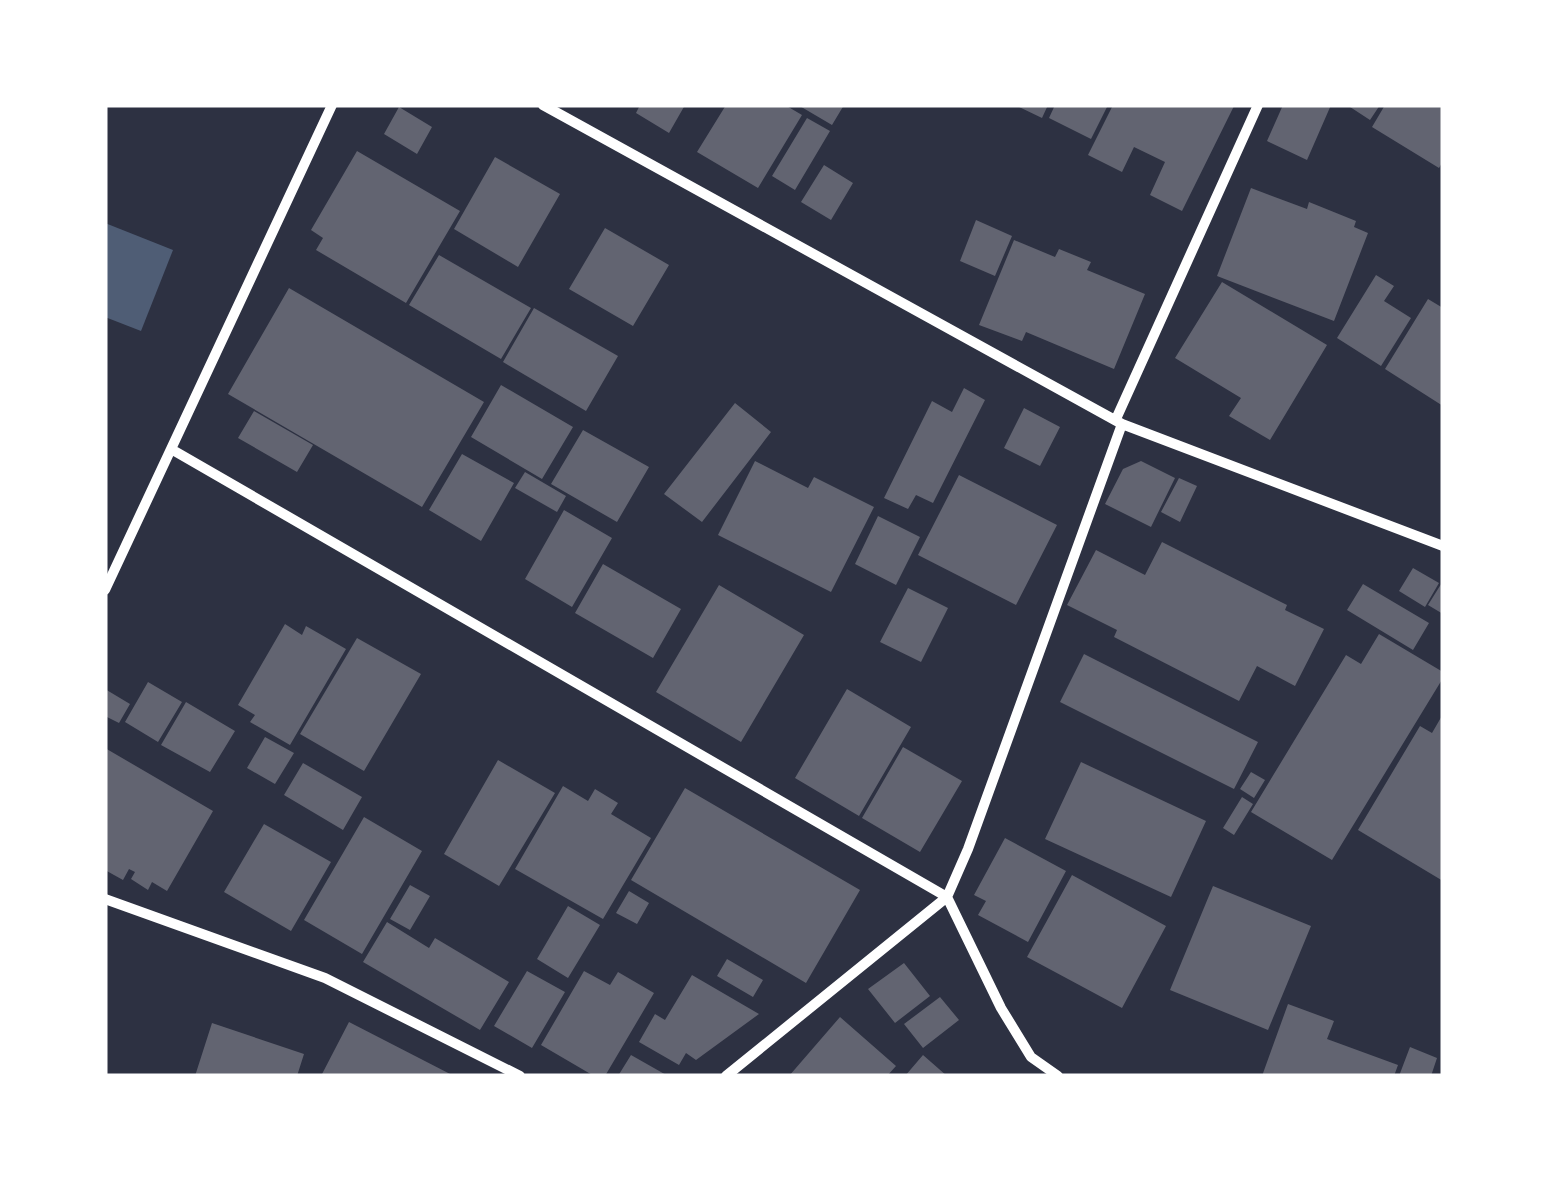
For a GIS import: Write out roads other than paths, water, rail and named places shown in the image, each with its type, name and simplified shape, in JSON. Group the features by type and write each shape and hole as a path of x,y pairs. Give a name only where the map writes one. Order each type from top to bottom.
{"street":[{"path":"105,590 332,105"},
{"path":"543,105 1119,421 1443,546"},
{"path":"726,1076 947,896 968,849 1119,421 1258,105"},
{"path":"171,449 947,896 1001,1008 1031,1057 1058,1076"},
{"path":"105,899 325,978 520,1076"}],"water":[{"path":"105,223 173,250 141,331 105,317"}]}
